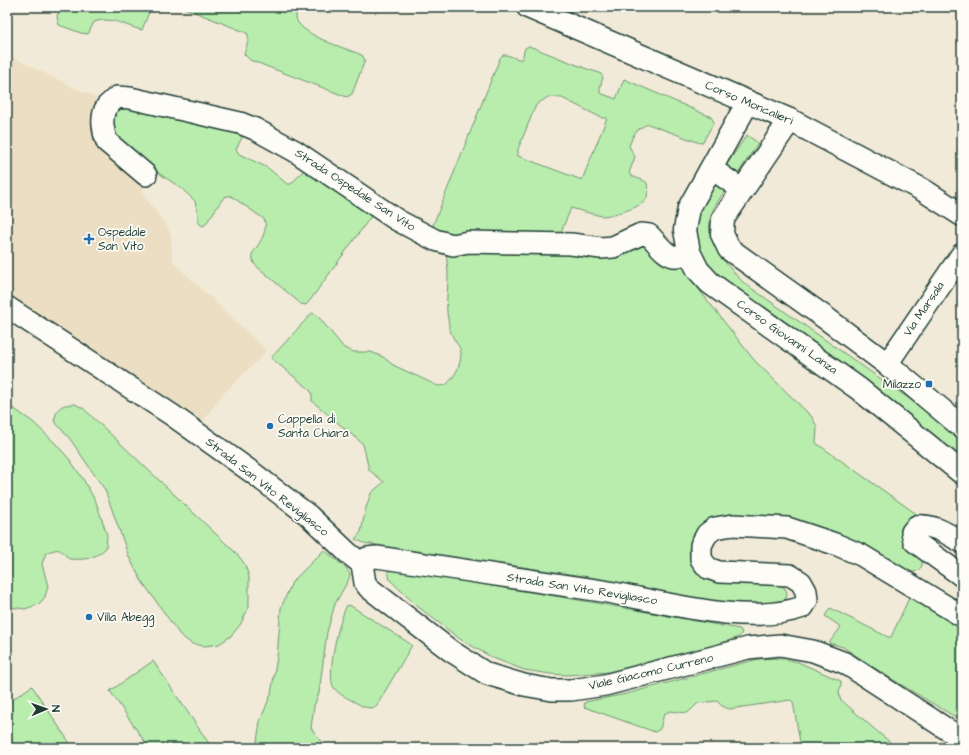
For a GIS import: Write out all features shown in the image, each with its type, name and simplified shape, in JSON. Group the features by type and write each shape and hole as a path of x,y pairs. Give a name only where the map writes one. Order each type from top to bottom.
{"street":[{"name":"Corso Moncalieri","path":"528,7 790,120 923,190 962,215"},
{"name":"Strada Ospedale San Vito","path":"146,175 114,149 105,138 103,124 106,107 117,97 130,98 240,123 255,129 304,157 397,220 443,243 453,245 468,242 571,244 601,248 613,247 641,234 650,235 663,250 672,256 689,252"},
{"name":"Corso Giovanni Lanza","path":"748,102 689,208 685,230 689,252 698,270 710,283 859,388 962,473"},
{"path":"790,120 723,219 722,234 729,249 887,364 962,427"},
{"path":"710,168 742,190"},
{"name":"Via Marsala","path":"887,364 962,254"},
{"name":"Strada San Vito Revigliasco","path":"7,307 172,415 253,473 308,515 348,553 362,564 367,558 377,557 604,592 703,610 752,615 765,614 793,611 803,608 806,600 806,591 800,582 790,574 719,572 708,568 701,559 701,546 707,534 715,528 733,525 787,528 835,544 861,555 962,616"},
{"path":"962,542 935,527 926,525 916,526 912,532 914,541 962,576"},
{"name":"Viale Giacomo Curreno","path":"362,564 365,584 369,588 451,651 487,674 524,686 552,690 571,690 605,685 748,648 780,646 813,651 845,663 962,739"}],"shaded area":[{"name":"Ospedale San Vito","path":"8,55 93,96 145,182 143,189 145,197 167,227 171,235 174,263 265,349 264,354 223,394 203,421 7,296"}],"green space":[{"path":"60,7 151,7 142,30 118,22 101,20 94,22 88,34 59,25 57,17"},
{"path":"182,7 299,7 296,16 298,23 304,29 323,40 362,55 365,60 352,94 347,97 250,60 244,54 249,38 247,33"},
{"path":"529,46 600,73 603,77 600,93 616,99 624,79 711,117 714,122 703,142 700,143 648,124 636,132 629,146 635,157 629,173 647,183 648,190 646,200 636,207 606,216 571,208 559,237 452,238 433,228 433,225 500,58 503,55 506,55 517,59 522,59 525,48","holes":["548,97 562,98 602,118 607,118 582,180 518,156 518,149 536,105"]},
{"path":"121,106 242,133 242,138 236,149 239,154 268,168 287,184 291,184 303,171 309,168 372,215 311,299 306,305 301,304 254,264 252,254 264,233 264,219 231,196 228,196 224,197 205,225 202,226 198,222 195,201 181,188 157,172 117,139 112,129 116,111"},
{"path":"747,135 758,143 737,175 725,167"},
{"path":"716,182 726,189 714,208 710,219 710,230 716,249 729,267 744,283 918,405 962,440 962,458 908,414 714,272 703,256 697,239 697,221 701,206"},
{"path":"642,242 684,264 690,278 754,360 812,417 817,427 816,443 918,515 912,518 905,541 909,551 922,560 922,566 917,571 913,572 905,570 850,542 699,529 692,539 689,549 690,560 696,572 705,579 733,583 779,585 785,588 787,593 786,599 778,602 739,604 707,602 609,580 364,543 355,539 361,532 365,511 371,493 384,482 369,470 363,444 312,401 312,393 308,388 271,358 312,313 317,315 344,348 354,352 371,352 383,357 393,365 438,386 446,385 457,370 461,353 460,348 454,340 447,314 448,273 446,252"},
{"path":"7,404 33,422 70,460 96,502 107,535 106,548 94,557 69,559 59,550 46,553 42,564 48,586 45,597 39,604 25,609 10,607 7,605"},
{"path":"75,404 83,408 237,554 244,563 249,576 249,607 240,625 231,636 219,644 205,646 192,644 180,635 141,580 129,557 105,490 70,439 54,421 60,407"},
{"path":"324,550 346,568 350,574 349,579 335,604 327,632 319,693 314,706 311,728 322,743 328,748 256,748 260,721 271,694 277,657 281,608 292,582"},
{"path":"394,570 597,603 740,629 742,633 739,637 718,644 608,672 567,675 524,670 493,658 460,639 417,606 390,580 388,571"},
{"path":"909,598 912,598 962,625 962,721 890,678 843,647 829,643 841,627 825,616 830,608 888,637 891,637"},
{"path":"347,605 351,606 412,645 376,707 373,708 361,705 345,697 333,686 332,669 335,645"},
{"path":"781,658 798,662 841,681 839,691 840,699 895,746 895,748 801,748 793,702 791,700 729,709 722,706 717,701 698,703 687,713 670,711 664,714 660,729 655,732 584,707 585,702 626,694 758,659"},
{"path":"153,661 212,748 149,748 110,691"},
{"path":"32,686 73,748 7,748 7,703"}],"place":[{"name":"Ospedale San Vito","path":"89,239"},
{"name":"Milazzo","path":"929,384"},
{"name":"Cappella di Santa Chiara","path":"270,426"},
{"name":"Villa Abegg","path":"89,617"}]}
